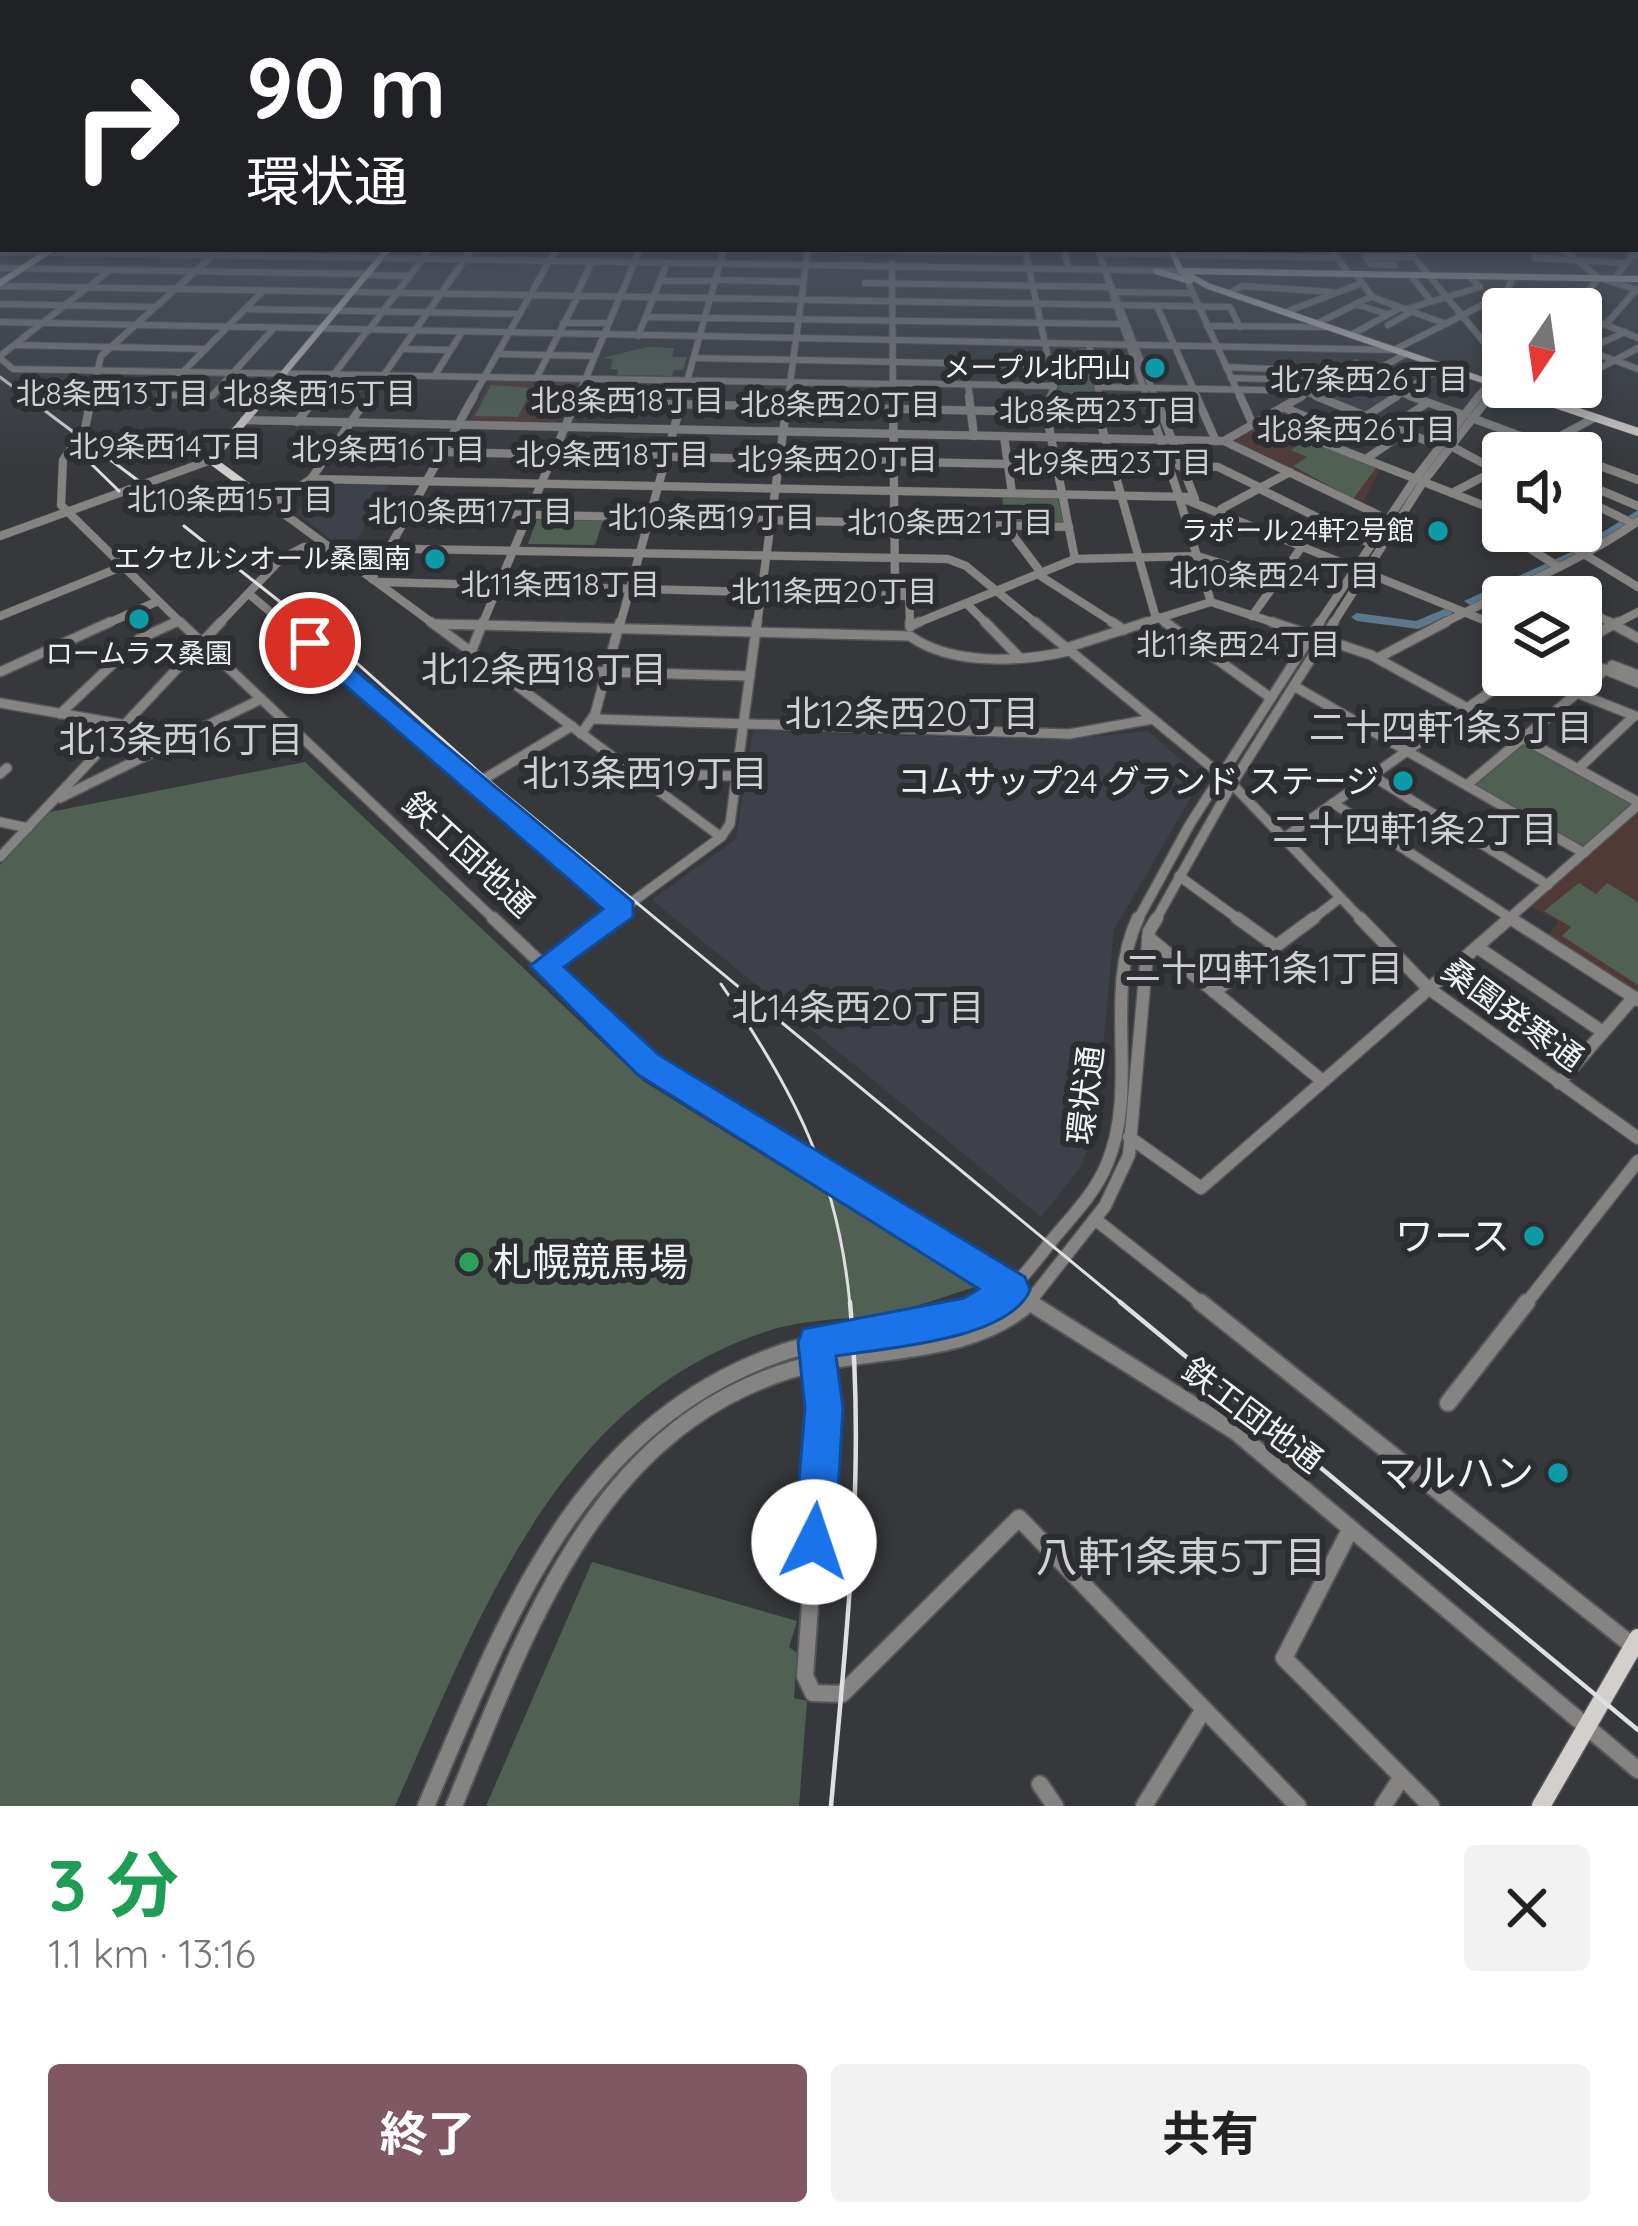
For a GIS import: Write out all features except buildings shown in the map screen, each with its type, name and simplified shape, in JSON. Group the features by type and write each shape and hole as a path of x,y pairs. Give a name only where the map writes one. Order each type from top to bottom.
{"main road":[{"path":"1274,308 1482,378"},
{"path":"272,505 211,460 337,310"},
{"path":"1565,408 1638,432"},
{"path":"1541,1806 1633,1654"}],"street":[{"path":"61,308 0,357 13,369 1054,386"},
{"path":"64,512 63,460 85,428 97,369 110,347 154,308"},
{"path":"297,422 385,308"},
{"path":"431,308 311,479 272,505 722,837"},
{"path":"374,580 523,308"},
{"path":"537,377 571,308"},
{"path":"471,652 615,308"},
{"path":"638,335 649,308"},
{"path":"593,719 707,308"},
{"path":"544,966 722,837 730,824 800,308"},
{"path":"892,308 895,585 908,596 910,631 932,651 1043,660 1211,602 1378,658 1636,799 1584,853 1201,1187 1117,1125"},
{"path":"932,308 934,341"},
{"path":"1038,308 1054,386 1046,412 1075,559"},
{"path":"1117,308 1119,324 1131,345"},
{"path":"1118,308 1170,440 1179,496 1211,602"},
{"path":"1158,308 1220,441"},
{"path":"1198,308 1253,425"},
{"path":"1231,308 1240,327"},
{"path":"1259,327 1293,308"},
{"path":"1318,323 1346,308"},
{"path":"1368,308 1387,314"},
{"path":"1402,308 1446,324"},
{"path":"1351,335 1387,314 1410,308"},
{"path":"1460,308 1482,333"},
{"path":"0,322 1394,350 1477,308"},
{"path":"1602,324 1620,308"},
{"path":"273,329 212,396 160,395 245,309 520,314"},
{"path":"1375,321 1392,327 1406,310"},
{"path":"1465,314 1482,339"},
{"path":"646,316 1119,324"},
{"path":"1602,322 1638,338"},
{"path":"563,323 609,323"},
{"path":"1207,326 1328,327"},
{"path":"435,375 462,332"},
{"path":"1602,342 1624,332"},
{"path":"998,342 1000,364"},
{"path":"1089,344 1102,387 1098,413 1158,619 1271,698"},
{"path":"15,345 206,349"},
{"path":"1290,347 1302,369"},
{"path":"1602,367 1638,348"},
{"path":"142,369 163,349"},
{"path":"402,349 450,350"},
{"path":"497,354 596,356"},
{"path":"1376,370 1406,354"},
{"path":"1602,356 1636,367"},
{"path":"694,358 1049,365"},
{"path":"1220,441 1356,363 1383,373 1370,382"},
{"path":"1444,366 1324,443 1482,505"},
{"path":"1226,367 1342,372 1508,432"},
{"path":"1231,378 1329,380"},
{"path":"968,384 974,436"},
{"path":"1102,387 1309,392 1437,445"},
{"path":"1146,387 1159,440 1190,497"},
{"path":"576,402 1046,412"},
{"name":"環状通","path":"426,1806 532,1569 590,1484 624,1444 690,1392 748,1362 816,1342 969,1315 1012,1290 1103,1175 1117,1125 1128,948 1166,869 1294,686 1367,571 1437,445 1482,402"},
{"path":"1392,426 1427,403"},
{"path":"1283,407 1341,432"},
{"name":"環状通","path":"454,1806 554,1577 627,1472 701,1411 777,1374 965,1339 1009,1320 1096,1220 1120,1187 1133,1140 1148,937 1271,698 1354,566 1467,417"},
{"path":"1568,432 1594,418"},
{"path":"244,420 1220,441 1387,519"},
{"path":"1366,459 1405,432"},
{"path":"1004,436 1012,493"},
{"path":"1450,445 1482,461"},
{"path":"442,452 1007,464"},
{"path":"0,536 211,460"},
{"path":"1174,466 1218,467 1370,544"},
{"path":"1603,466 1638,480"},
{"path":"1221,508 1290,472"},
{"path":"311,479 1179,496 1221,508 1303,545"},
{"path":"1452,493 1482,479"},
{"path":"1602,489 1638,506"},
{"path":"1179,496 1482,616"},
{"path":"1602,509 1632,525"},
{"name":"鉄工団地通","path":"64,512 671,1082 1235,1432 1638,1770"},
{"path":"409,512 1070,527"},
{"path":"1533,576 1632,525"},
{"path":"1006,526 1040,575 1124,630"},
{"path":"1,854 286,555 325,544"},
{"name":"桑園発寒通","path":"325,544 955,561 1226,779 1427,988 1638,1138"},
{"path":"1252,616 1303,545"},
{"path":"1535,552 1555,564"},
{"path":"1580,552 1636,583"},
{"path":"433,624 910,631 1075,559 1197,556 1277,580"},
{"path":"0,616 121,567"},
{"path":"374,580 908,596"},
{"path":"250,594 623,910"},
{"path":"0,672 158,602"},
{"path":"1378,658 1482,602"},
{"path":"968,604 1020,658"},
{"path":"1602,631 1638,612"},
{"path":"1602,618 1638,638"},
{"path":"60,714 139,639 178,621"},
{"path":"1602,664 1638,679"},
{"path":"1602,667 1638,679"},
{"path":"494,669 750,676"},
{"path":"1602,672 1606,669"},
{"path":"1294,686 1584,853"},
{"path":"1283,839 1483,696"},
{"path":"1468,784 1573,696"},
{"path":"1578,769 1636,717 1584,696"},
{"path":"56,799 262,700"},
{"path":"3,707 127,725"},
{"path":"474,785 593,719 1069,734 1126,728 1153,719"},
{"path":"644,779 654,774 737,776"},
{"path":"1371,775 1548,885"},
{"path":"1333,803 1636,998 1559,1083"},
{"path":"0,823 28,828"},
{"path":"1166,869 1276,946"},
{"path":"1214,992 1340,898"},
{"path":"1148,937 1320,1079"},
{"path":"1477,947 1603,1032"},
{"path":"1448,1403 1638,1160"},
{"path":"1096,1220 1633,1654"},
{"path":"816,1342 824,1408 805,1676 813,1693 842,1694 1019,1518 1298,1806"},
{"path":"1350,1530 1284,1658 1431,1806"},
{"path":"1144,1806 1204,1709"},
{"path":"1383,1806 1402,1777"},
{"path":"1040,1784 1055,1806"}],"shaded area":[{"path":"1347,376 1394,394 1365,413 1314,392"},
{"path":"491,380 576,382 556,424 469,421"},
{"path":"1284,411 1336,432 1320,444 1381,468 1362,504 1232,442"},
{"path":"317,484 389,485 357,539 330,539 297,513"},
{"path":"753,731 1062,740 1148,731 1202,778 1114,930 1095,1132 1080,1168 1041,1217 652,900 736,839"},
{"path":"1638,813 1638,995 1547,936 1559,922 1531,907"}],"green space":[{"path":"647,347 674,348 672,357 687,357 683,370 674,370 672,376 617,375 618,370 610,369 613,359 602,358"},
{"path":"1080,348 1088,349 1099,389 1095,411 1051,410 1059,385 1078,384 1071,358"},
{"path":"491,385 532,388 518,417 475,416"},
{"path":"1309,438 1376,468 1353,499 1293,466 1307,457 1291,450"},
{"path":"1002,496 1058,499 1064,524 1005,524"},
{"path":"537,519 603,521 595,545 528,544"},
{"path":"1524,744 1631,805 1582,847 1476,785"},
{"name":"札幌競馬場","path":"305,762 643,1081 975,1287 896,1311 762,1333 690,1366 628,1411 576,1466 531,1528 492,1595 395,1806 0,1806 0,865 50,812"},
{"path":"1579,883 1596,894 1607,883 1638,902 1638,985 1562,936 1571,927 1544,911"},
{"path":"592,1562 797,1621 789,1647 797,1653 794,1698 807,1701 799,1806 486,1806"}],"waterway":[{"path":"1470,601 1575,555 1638,513"},
{"path":"1357,617 1418,625 1447,612"}],"railway":[{"path":"0,377 140,482"},
{"path":"77,450 119,491"},
{"path":"184,526 350,657 489,781 1124,1305"},
{"path":"721,984 770,1061 808,1136 835,1215 850,1305"},
{"path":"831,1806 855,1491 850,1302"},
{"path":"1120,1302 1638,1730"}],"place":[{"name":"メープル北円山","path":"1155,368"},
{"name":"ラポール24軒2号館","path":"1438,531"},
{"name":"エクセルシオール桑園南","path":"435,559"},
{"name":"ロームラス桑園","path":"139,619"},
{"name":"コムサップ24 グランド ステージ","path":"1403,781"},
{"name":"ワース","path":"1534,1236"},
{"name":"札幌競馬場","path":"469,1262"},
{"name":"マルハン","path":"1558,1473"}],"district":[{"name":"北7条西26丁目","path":"1369,380"},
{"name":"北8条西13丁目","path":"112,394"},
{"name":"北8条西15丁目","path":"319,394"},
{"name":"北8条西18丁目","path":"627,401"},
{"name":"北8条西20丁目","path":"840,405"},
{"name":"北8条西23丁目","path":"1098,411"},
{"name":"北8条西26丁目","path":"1356,430"},
{"name":"北9条西14丁目","path":"165,447"},
{"name":"北9条西16丁目","path":"388,450"},
{"name":"北9条西18丁目","path":"612,455"},
{"name":"北9条西20丁目","path":"837,460"},
{"name":"北9条西23丁目","path":"1112,463"},
{"name":"北10条西15丁目","path":"230,500"},
{"name":"北10条西17丁目","path":"470,512"},
{"name":"北10条西19丁目","path":"711,518"},
{"name":"北10条西21丁目","path":"950,523"},
{"name":"北10条西24丁目","path":"1274,576"},
{"name":"北11条西18丁目","path":"560,585"},
{"name":"北11条西20丁目","path":"834,592"},
{"name":"北11条西24丁目","path":"1238,645"},
{"name":"北12条西18丁目","path":"544,669"},
{"name":"北12条西20丁目","path":"912,713"},
{"name":"二十四軒1条3丁目","path":"1451,727"},
{"name":"北13条西16丁目","path":"181,739"},
{"name":"北13条西19丁目","path":"645,773"},
{"name":"二十四軒1条2丁目","path":"1415,829"},
{"name":"二十四軒1条1丁目","path":"1264,968"},
{"name":"北14条西20丁目","path":"858,1007"},
{"name":"八軒1条東5丁目","path":"1181,1557"}],"route":[{"path":"310,643 357,688 623,910 544,966 648,1064 1012,1290 990,1306 955,1319 816,1342 824,1408 814,1542"}]}
